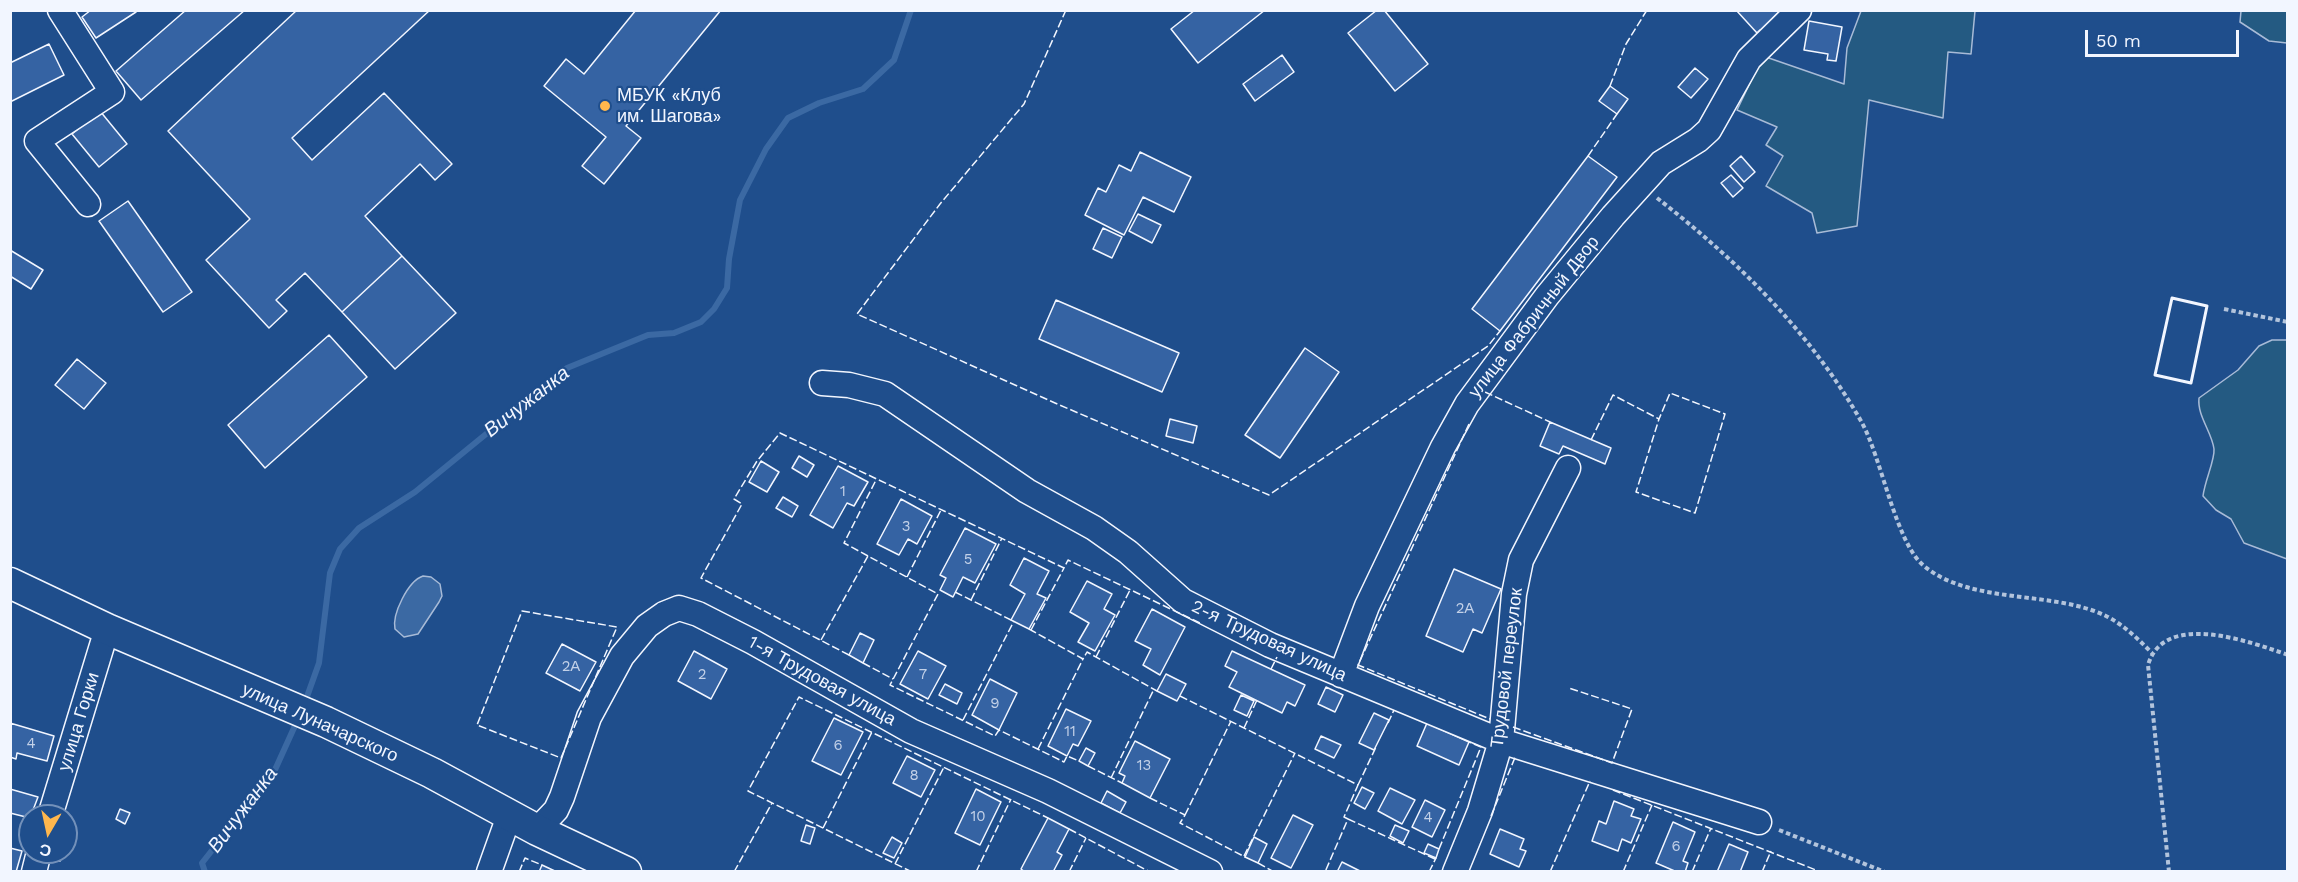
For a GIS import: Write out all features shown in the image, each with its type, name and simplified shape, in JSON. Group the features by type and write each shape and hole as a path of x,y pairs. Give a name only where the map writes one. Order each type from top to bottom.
{"main road":[{"name":"улица Луначарского","path":"10,583 107,629 326,722 432,773 537,830 626,872"}],"street":[{"path":"60,10 112,92 37,141 88,204"},
{"name":"улица Фабричный Двор","path":"1341,675 1367,606 1443,447 1467,404 1547,296 1641,185 1661,163 1698,140 1709,130 1749,59 1798,10"},
{"name":"2-я Трудовая улица","path":"822,383 849,385 885,394 1026,491 1094,528 1128,552 1183,601 1270,645 1501,741 1760,822"},
{"name":"Трудовой переулок","path":"1455,872 1480,811 1501,741 1514,594 1521,560 1568,468"},
{"name":"1-я Трудовая улица","path":"537,830 556,810 590,717 622,656 647,626 664,614 679,608 698,614 753,642 911,731 1048,791 1210,872"},
{"name":"улица Горки","path":"54,804 107,629"},
{"path":"489,872 510,816"}],"path":[{"path":"1641,185 1724,253 1794,323 1862,423 1907,546 1922,564 1941,578 1964,586 2104,615 2126,628 2152,653"},
{"path":"2224,309 2288,322"},
{"path":"2169,872 2148,665 2152,653 2159,643 2179,636 2195,634 2254,643 2288,656"},
{"path":"1760,822 1885,872"}],"shaded area":[{"path":"1861,11 1975,11 1971,54 1948,52 1943,118 1869,100 1857,226 1817,233 1812,213 1766,186 1783,156 1766,145 1777,127 1737,110 1763,56 1844,84 1847,48"},
{"path":"2241,11 2287,11 2287,43 2269,41 2240,22"},
{"path":"2272,340 2287,340 2287,559 2244,543 2231,519 2216,510 2203,496 2214,449 2211,436 2202,418 2199,398 2238,370 2259,346"},
{"path":"423,576 431,577 440,584 442,596 418,634 404,637 395,629 396,615 407,591 417,579"}],"building":[{"path":"91,10 135,10 136,12 96,38 82,17"},
{"path":"186,10 245,10 141,100 116,71"},
{"path":"297,10 430,10 292,138 312,160 384,93 452,164 435,180 420,164 365,216 402,256 342,312 305,273 276,300 287,311 269,328 206,260 250,219 168,131"},
{"name":"МБУК «Клуб им. Шагова»","path":"636,10 721,10 626,126 641,138 604,184 582,166 606,137 544,86 566,59 584,74"},
{"path":"1195,10 1265,10 1198,63 1171,29"},
{"path":"1377,10 1384,10 1428,64 1395,91 1348,33"},
{"path":"1736,10 1780,11 1773,18 1776,21 1764,33 1760,30 1757,33"},
{"path":"1809,21 1842,27 1836,61 1827,60 1828,54 1804,50"},
{"path":"49,44 64,75 10,102 10,63"},
{"path":"1282,55 1294,72 1255,101 1243,84"},
{"path":"1695,68 1708,79 1691,98 1678,87"},
{"path":"1610,86 1628,99 1617,114 1599,101"},
{"path":"100,111 127,144 99,167 72,134"},
{"path":"1140,152 1191,177 1174,212 1143,197 1124,235 1085,215 1098,188 1106,192 1119,165 1131,171"},
{"path":"1588,156 1617,177 1500,331 1472,309"},
{"path":"1741,156 1755,172 1744,182 1730,166"},
{"path":"1731,175 1743,188 1733,197 1721,183"},
{"path":"128,201 192,292 163,312 99,221"},
{"path":"1138,214 1161,225 1152,243 1129,231"},
{"path":"1103,228 1122,237 1112,258 1093,249"},
{"path":"10,250 43,270 31,289 10,276"},
{"path":"402,256 456,313 395,369 342,312"},
{"path":"1056,300 1179,353 1162,392 1039,339"},
{"path":"329,335 367,377 265,468 228,425"},
{"path":"1305,348 1339,372 1280,458 1245,435"},
{"path":"77,359 106,383 84,409 55,385"},
{"path":"1170,419 1197,426 1193,443 1166,436"},
{"path":"1550,422 1611,448 1605,464 1563,446 1559,454 1540,446"},
{"path":"799,456 814,465 807,477 792,468"},
{"path":"761,461 779,472 767,492 749,482"},
{"path":"838,466 868,482 854,506 847,503 833,528 810,515"},
{"path":"783,497 798,506 792,517 776,508"},
{"path":"901,499 932,516 917,544 908,539 899,555 877,544"},
{"path":"965,528 996,544 975,583 963,577 953,597 940,590 946,578 940,575"},
{"path":"1024,558 1049,571 1037,594 1046,598 1029,629 1011,620 1025,594 1010,585"},
{"path":"1454,569 1501,589 1482,633 1473,629 1463,652 1426,636"},
{"path":"1087,581 1112,594 1104,609 1115,615 1095,651 1078,642 1089,623 1070,612"},
{"path":"1152,609 1185,627 1160,675 1143,665 1151,649 1135,641"},
{"path":"860,633 874,640 863,663 849,655"},
{"path":"562,644 596,662 580,691 546,673"},
{"path":"694,651 727,669 711,699 678,681"},
{"path":"918,651 946,666 928,699 900,684"},
{"path":"1232,651 1305,685 1295,706 1287,702 1282,713 1229,687 1237,672 1225,666"},
{"path":"1166,674 1186,684 1177,701 1157,691"},
{"path":"990,679 1017,693 999,730 972,715"},
{"path":"945,684 962,693 957,704 939,695"},
{"path":"1326,687 1343,695 1335,712 1318,704"},
{"path":"1241,695 1254,701 1247,716 1234,710"},
{"path":"1066,709 1091,721 1078,746 1073,744 1067,756 1048,746"},
{"path":"1374,713 1389,720 1374,750 1359,743"},
{"path":"834,718 863,732 841,775 812,761"},
{"path":"10,723 54,736 47,761 17,753 16,759 10,757"},
{"path":"1427,723 1469,742 1459,765 1417,746"},
{"path":"1321,736 1341,745 1334,758 1315,749"},
{"path":"1135,741 1170,759 1150,798 1122,783 1125,776 1119,773"},
{"path":"1086,748 1095,753 1088,766 1079,761"},
{"path":"907,756 935,770 921,797 893,783"},
{"path":"1362,787 1374,793 1365,809 1354,803"},
{"path":"1390,788 1415,800 1402,824 1378,811"},
{"path":"10,789 38,797 35,804 18,804 18,815 10,813"},
{"path":"976,789 1001,802 980,845 955,833"},
{"path":"1107,791 1126,802 1120,813 1101,803"},
{"path":"1425,800 1445,810 1432,837 1412,827"},
{"path":"1614,801 1634,809 1631,816 1641,819 1631,843 1622,839 1618,851 1592,841 1599,821 1606,824"},
{"path":"120,809 130,813 125,824 116,819"},
{"path":"1293,815 1313,825 1291,868 1271,858"},
{"path":"1048,818 1069,829 1057,852 1062,855 1053,872 1025,872 1021,869"},
{"path":"1673,822 1695,832 1683,861 1688,863 1685,872 1677,872 1656,863"},
{"path":"806,825 815,828 810,844 801,841"},
{"path":"1395,825 1409,831 1403,843 1390,836"},
{"path":"1500,829 1524,839 1520,849 1526,851 1519,867 1490,854"},
{"path":"892,837 902,843 894,858 883,853"},
{"path":"1254,837 1267,844 1258,863 1245,857"},
{"path":"1428,844 1439,849 1436,858 1424,853"},
{"path":"1729,844 1748,852 1740,872 1717,872"},
{"path":"10,848 18,850 18,864 16,872 10,872"},
{"path":"1342,862 1362,872 1337,872"},
{"path":"542,865 557,872 539,872"}],"waterway":[{"name":"Вичужанка","path":"304,705 319,663 330,573 340,549 359,528 415,492 567,368 648,335 674,333 701,322 714,309 727,288 729,259 740,200 766,149 788,118 819,103 863,89 894,60 911,10"},
{"name":"Вичужанка","path":"205,872 202,863 274,772 298,719"}],"fence":[{"path":"1066,10 1024,104 940,204 857,314 1055,403 1269,495 1488,346 1500,331"},
{"path":"1610,86 1626,44 1647,10"},
{"path":"1588,156 1617,114"},
{"path":"1485,392 1550,422"},
{"path":"1591,440 1613,395 1659,419 1670,393 1725,414 1695,513 1636,492 1659,419"},
{"path":"1469,424 1358,665 1490,719"},
{"path":"849,655 701,578 742,504 734,499 757,461 780,433 1064,568 1068,560 1200,623"},
{"path":"868,556 844,543 876,480"},
{"path":"907,577 941,510"},
{"path":"971,600 1002,538"},
{"path":"821,640 868,556 938,594 890,685 995,736 999,730 1064,762 1067,756 1079,761"},
{"path":"1031,630 1064,568"},
{"path":"1096,657 1130,590"},
{"path":"955,592 1011,620"},
{"path":"522,611 617,627 561,758 477,725 522,611"},
{"path":"963,720 1014,621"},
{"path":"1029,629 1083,659 1087,652 1157,691"},
{"path":"1271,669 1277,657"},
{"path":"1038,749 1083,659"},
{"path":"863,663 893,679"},
{"path":"1513,727 1612,763 1632,709 1569,688"},
{"path":"1111,778 1154,689"},
{"path":"1180,696 1358,785 1344,817 1348,819 1325,872"},
{"path":"912,872 748,791 799,697 1048,818"},
{"path":"1244,728 1257,700"},
{"path":"1388,723 1394,710"},
{"path":"1185,815 1231,721"},
{"path":"823,828 872,732"},
{"path":"1439,849 1481,747 1469,742"},
{"path":"1358,785 1376,747"},
{"path":"1244,856 1295,753"},
{"path":"1491,816 1516,755"},
{"path":"1088,766 1122,783"},
{"path":"895,864 944,767"},
{"path":"1550,872 1590,781"},
{"path":"1613,790 1821,872"},
{"path":"1150,798 1185,815 1180,823 1245,857"},
{"path":"976,872 1011,799"},
{"path":"734,872 772,803"},
{"path":"1623,872 1652,805"},
{"path":"1348,819 1435,859"},
{"path":"1692,872 1711,828"},
{"path":"1069,829 1150,872"},
{"path":"1069,872 1086,838"},
{"path":"1762,872 1771,851"},
{"path":"519,872 525,858 542,865"},
{"path":"1429,872 1436,858"},
{"path":"1258,863 1274,872"}],"wall":[{"path":"2172,298 2207,306 2191,383 2155,375 2172,298"}],"place":[{"name":"МБУК «Клуб им. Шагова»","path":"605,106"}]}
